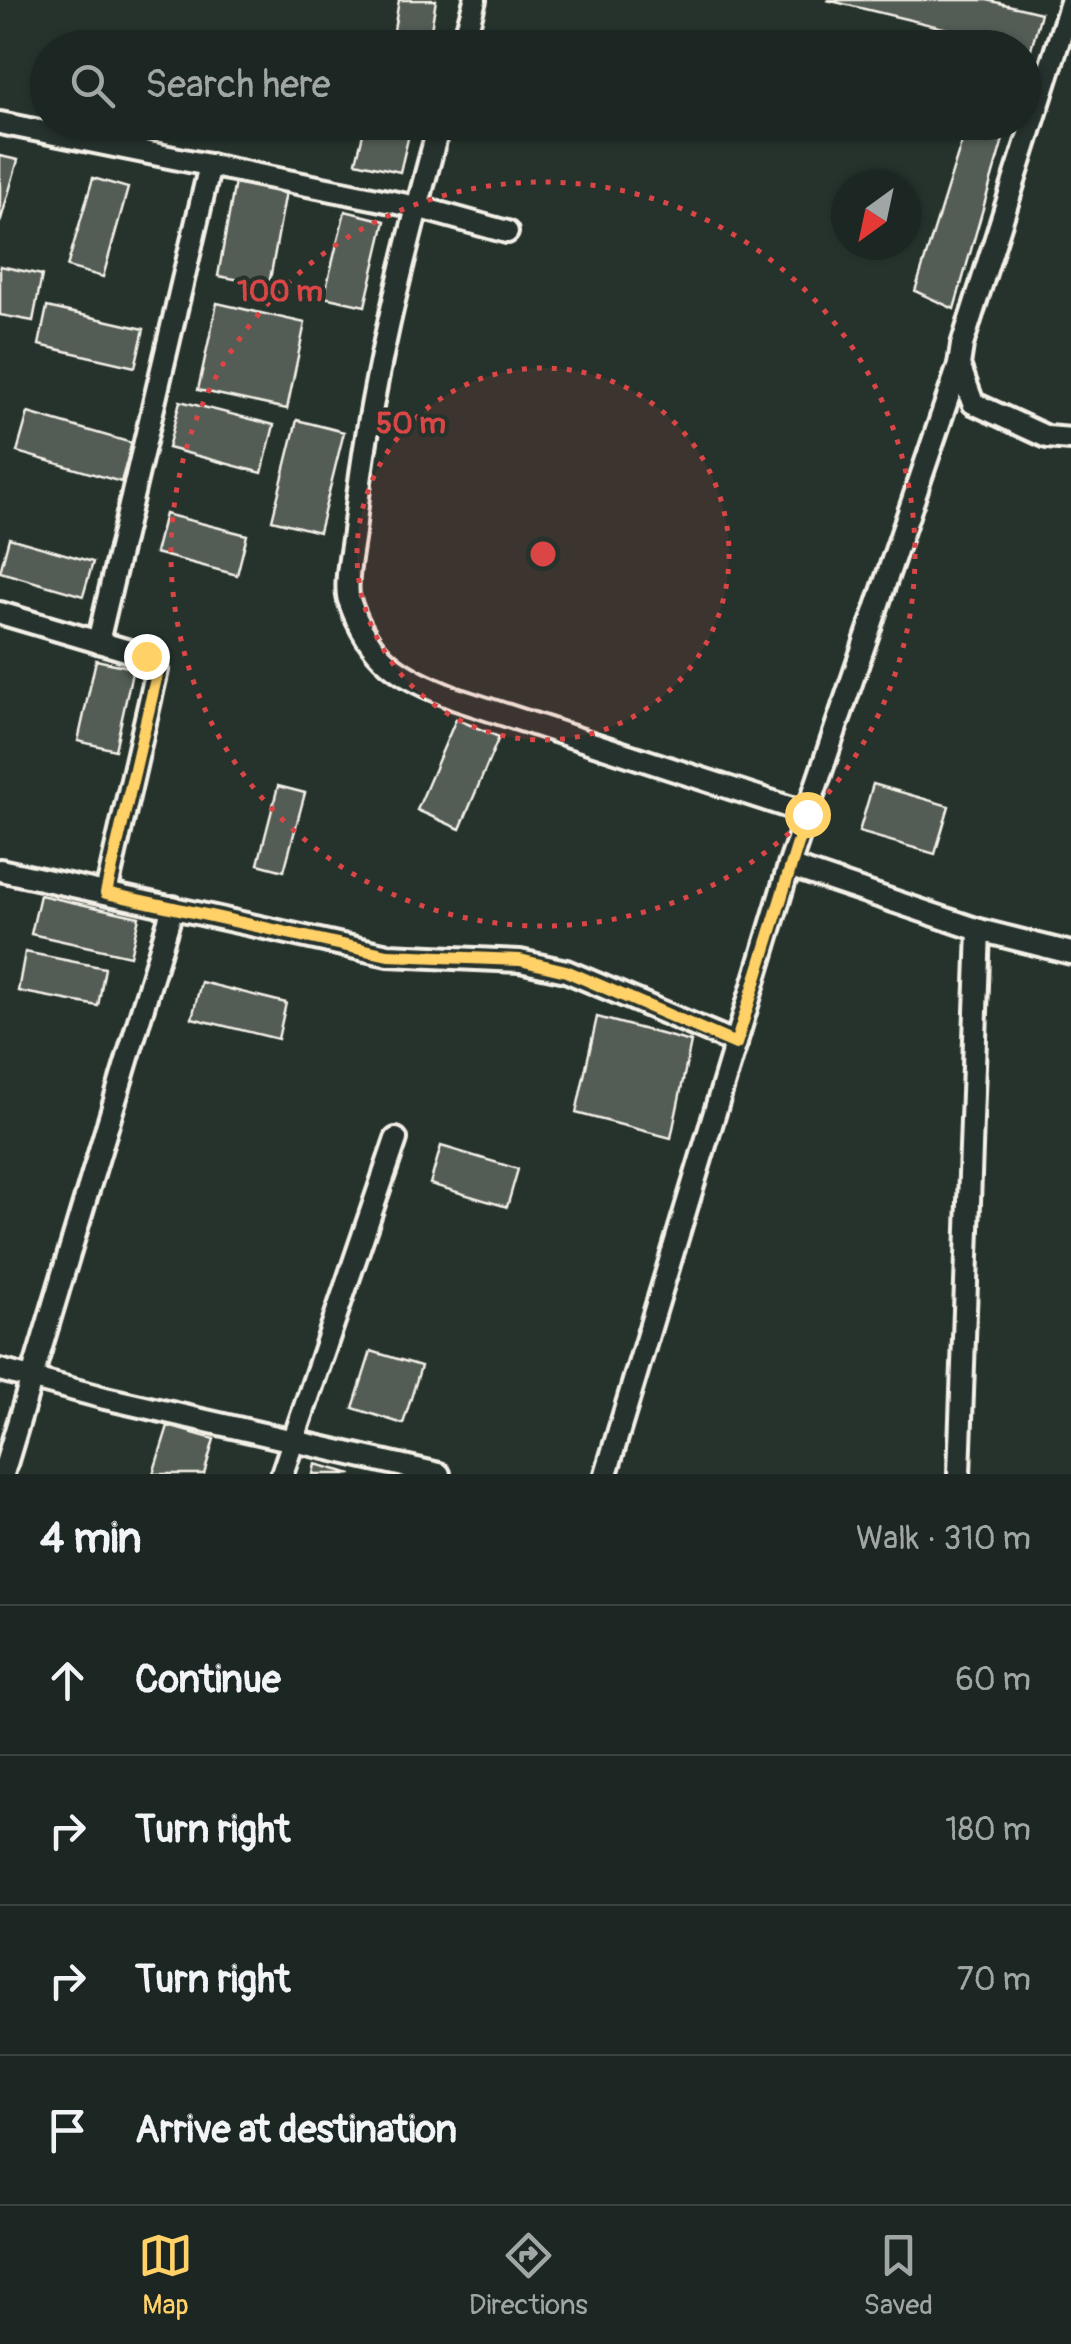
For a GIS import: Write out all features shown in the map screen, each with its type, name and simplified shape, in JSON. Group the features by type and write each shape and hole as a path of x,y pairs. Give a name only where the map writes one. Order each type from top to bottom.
{"street":[{"path":"467,30 475,0"},
{"path":"1041,96 1071,2"},
{"path":"0,123 30,129"},
{"path":"85,140 417,207 506,232"},
{"path":"435,140 384,343 359,480 347,595 363,634 374,652 412,682 807,814"},
{"path":"606,1474 790,866 959,365 1027,140"},
{"path":"98,642 210,165"},
{"path":"959,365 973,403 1047,437 1071,439"},
{"path":"0,613 146,656 158,670 106,893"},
{"path":"790,866 979,930 1071,953"},
{"path":"0,870 388,955 520,960 566,971 736,1044"},
{"path":"4,1474 173,907"},
{"path":"960,1474 979,930"},
{"path":"282,1474 396,1139"},
{"path":"0,1370 105,1398 439,1474"}],"building":[{"path":"399,0 436,0 431,30 394,30"},
{"path":"827,0 987,0 1041,13 1036,30 952,30"},
{"path":"362,140 408,140 400,172 356,162"},
{"path":"962,140 1003,140 954,309 915,291"},
{"path":"0,156 18,160 0,223"},
{"path":"236,176 287,186 269,285 218,276"},
{"path":"93,178 128,188 103,277 67,267"},
{"path":"345,211 385,221 365,306 324,297"},
{"path":"0,266 42,275 33,321 0,315"},
{"path":"217,303 305,323 287,409 198,390"},
{"path":"47,307 144,329 135,367 39,345"},
{"path":"180,401 274,425 262,473 168,448"},
{"path":"28,413 132,443 121,482 17,452"},
{"path":"297,420 344,432 319,532 272,520"},
{"path":"165,514 247,535 237,575 155,553"},
{"path":"9,538 93,562 83,596 0,572"},
{"path":"96,660 133,668 115,750 78,741"},
{"path":"456,719 499,737 460,829 417,810"},
{"path":"873,784 949,806 935,854 859,832"},
{"path":"278,786 305,793 284,871 258,864"},
{"path":"40,895 139,917 130,956 31,934"},
{"path":"25,952 105,968 98,1006 18,991"},
{"path":"201,982 286,1003 278,1039 192,1018"},
{"path":"597,1017 691,1042 671,1138 576,1113"},
{"path":"441,1146 518,1169 507,1207 430,1184"},
{"path":"371,1351 421,1366 403,1424 353,1408"},
{"path":"168,1426 214,1439 204,1474 153,1474"},
{"path":"315,1464 352,1474 313,1474"}],"route":[{"path":"146,656 158,670 106,893 388,955 520,960 566,971 736,1044 807,814"}]}
